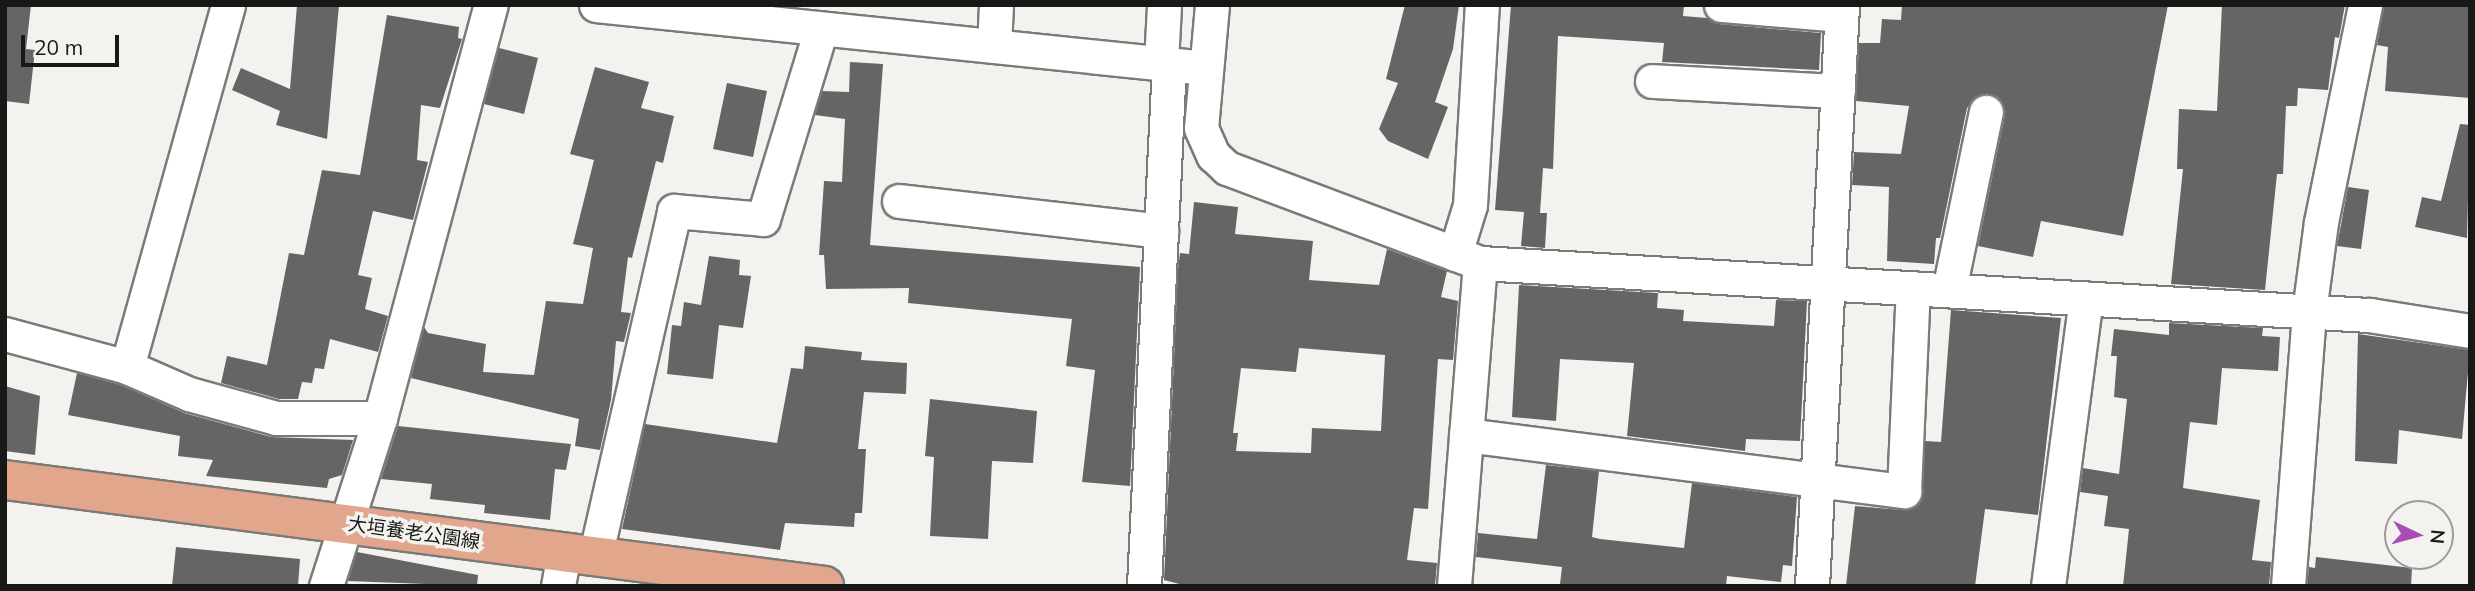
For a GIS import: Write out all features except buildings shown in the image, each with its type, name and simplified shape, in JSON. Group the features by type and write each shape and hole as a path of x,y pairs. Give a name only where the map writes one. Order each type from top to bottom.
{"main road":[{"name":"大垣養老公園線","path":"5,480 344,524 572,565 824,586"}],"street":[{"path":"127,367 228,5"},
{"path":"326,586 380,418 491,5"},
{"path":"993,47 996,5"},
{"path":"1144,586 1161,232 1164,5"},
{"path":"1212,5 1201,128 1213,155 1227,169 1467,258 1828,283 2369,314 2470,331"},
{"path":"1454,586 1466,435 1467,258 1482,5"},
{"path":"1721,5 1841,10 1812,586"},
{"path":"2288,586 2309,312 2321,222 2365,5"},
{"path":"611,6 809,21 993,47 1206,68"},
{"path":"572,565 674,211 764,219 809,21"},
{"path":"1652,82 1838,91"},
{"path":"1949,290 1986,112"},
{"path":"899,201 1161,232"},
{"path":"1466,435 1905,491 1913,288"},
{"path":"2048,586 2087,299"},
{"path":"5,334 127,367 189,394 275,418 380,418"}]}
